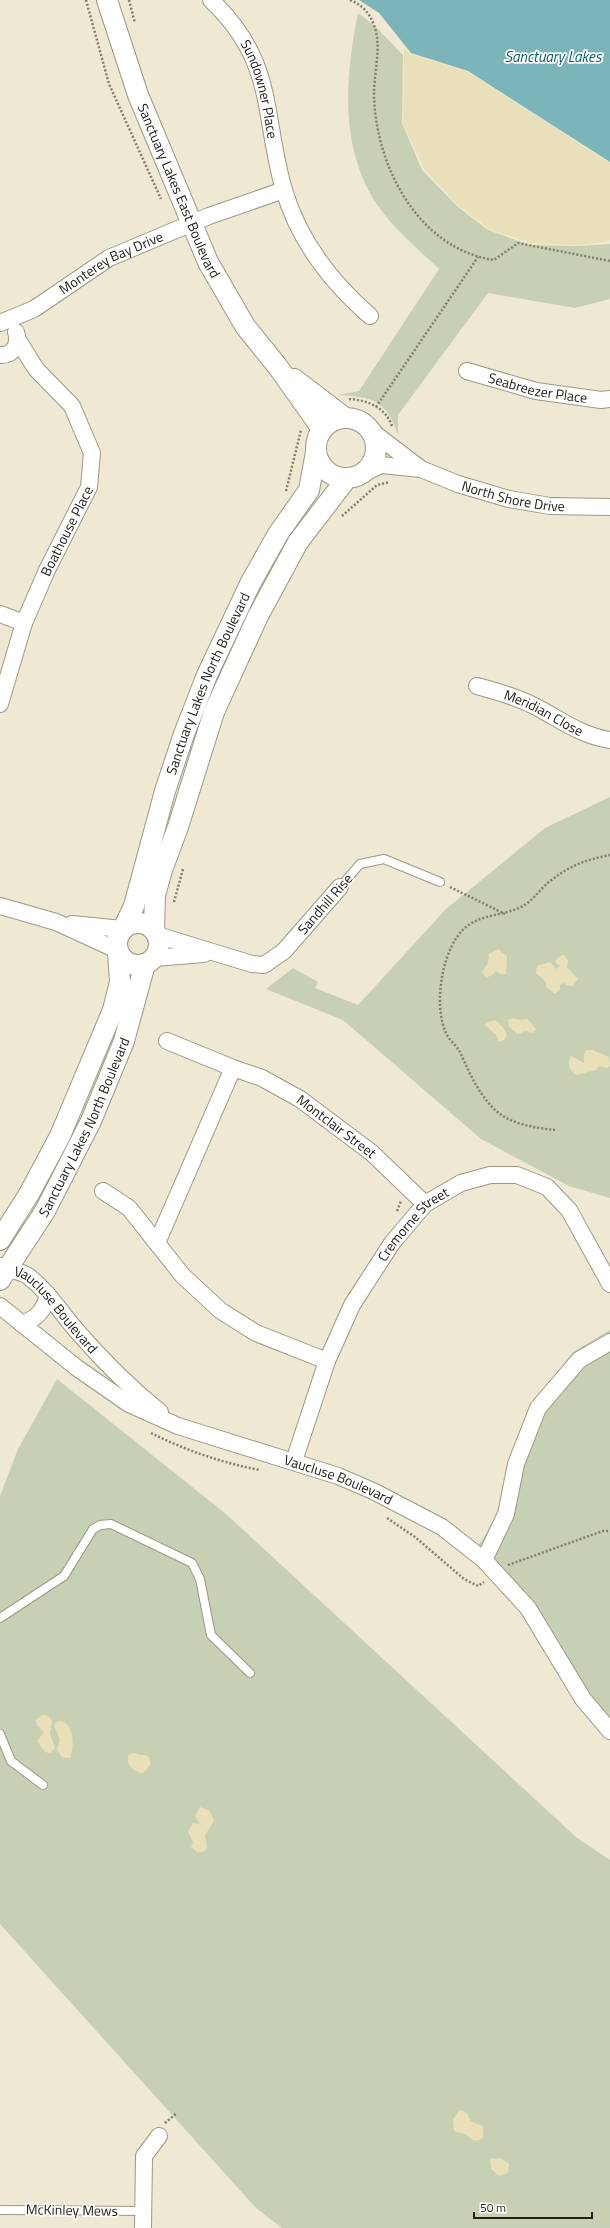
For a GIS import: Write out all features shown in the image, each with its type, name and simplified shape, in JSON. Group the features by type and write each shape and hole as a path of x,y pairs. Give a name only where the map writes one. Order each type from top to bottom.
{"street":[{"name":"Sanctuary Lakes East Boulevard","path":"107,0 138,95 208,262 245,326 278,367 322,429"},
{"name":"Sundowner Place","path":"211,0 235,25 252,54 262,79 284,190 303,236 328,274 351,300 370,316"},
{"path":"193,224 209,216 284,190"},
{"name":"Monterey Bay Drive","path":"0,323 34,309 109,258 193,224"},
{"name":"Monterey Bay Drive","path":"3,355 14,350 17,337 34,309"},
{"path":"0,323 12,327 17,337"},
{"name":"Boathouse Place","path":"0,704 24,623 47,570 89,487 92,453 72,406 36,368 17,337"},
{"name":"Boathouse Place","path":"3,355 36,368"},
{"name":"Sanctuary Lakes East Boulevard","path":"278,367 345,418"},
{"name":"Seabreezer Place","path":"467,371 536,391 601,400 610,399"},
{"path":"336,419 355,419 363,423 375,438 375,457 371,466 356,475 334,476 324,468 316,452 318,436 322,429 336,419"},
{"name":"North Shore Drive","path":"370,430 421,469 458,484 509,499 550,506 610,507"},
{"name":"Sanctuary Lakes North Boulevard","path":"123,928 134,906 165,791 184,734 204,683 251,582 278,534 309,490 316,452"},
{"name":"North Shore Drive","path":"356,475 381,465 421,469"},
{"name":"Sanctuary Lakes North Boulevard","path":"156,932 153,909 158,882 178,827 214,712 258,616 298,542 356,475"},
{"path":"0,614 24,623"},
{"name":"Meridian Close","path":"477,686 518,698 576,730 594,738 610,740"},
{"name":"Sandhill Rise","path":"156,932 214,953 264,965 284,951 340,887"},
{"path":"0,906 56,922 117,951"},
{"path":"56,922 123,928"},
{"path":"143,923 156,932 159,947 149,961 132,965 121,958 117,951 116,942 123,928 130,924 143,923"},
{"name":"Sanctuary Lakes North Boulevard","path":"0,1240 29,1194 57,1142 113,1010 120,982 117,951"},
{"name":"Sandhill Rise","path":"149,961 214,953"},
{"name":"Sanctuary Lakes North Boulevard","path":"2,1272 45,1211 91,1121 124,1041 149,961"},
{"name":"Montclair Street","path":"167,1041 233,1068 262,1078 300,1099 372,1154 425,1204"},
{"path":"157,1243 233,1068"},
{"name":"Cremorne Street","path":"294,1461 327,1361 352,1305 392,1243 425,1204 462,1183 490,1175 517,1175 547,1187 569,1210 610,1284"},
{"path":"103,1191 129,1208 183,1276 221,1311 256,1333 327,1361"},
{"name":"Vaucluse Boulevard","path":"2,1272 22,1272 48,1295 106,1365 134,1392 178,1426"},
{"path":"22,1324 34,1319 45,1307 48,1295"},
{"name":"Vaucluse Boulevard","path":"0,1306 77,1368 129,1404 178,1426 294,1461 373,1491 442,1527 489,1566 528,1608 583,1699 610,1731"},
{"path":"489,1566 506,1514 516,1464 538,1408 579,1360 610,1342"},
{"path":"143,2228 144,2156 159,2136"}],"lane":[{"name":"Sandhill Rise","path":"340,887 360,864 384,859 440,882"},
{"path":"0,1618 64,1576 93,1529 100,1525 111,1524 192,1563 200,1579 211,1635 250,1673"},
{"path":"0,1734 11,1761 43,1785"},
{"name":"McKinley Mews","path":"0,2210 144,2211"}],"path":[{"path":"86,0 109,84 161,200"},
{"path":"350,0 359,4 368,12 375,26 377,42 374,95 378,134 394,180 418,216 451,245 478,257 494,260 518,243 610,261"},
{"path":"376,407 478,257"},
{"path":"282,496 296,455 301,429 299,422"},
{"path":"556,1130 526,1127 494,1110 471,1078 459,1051 446,1033 439,1008 445,961 458,936 479,918 506,914 523,907 550,882 579,862 610,855"},
{"path":"440,882 506,914"},
{"path":"393,1217 401,1203 401,1196"},
{"path":"149,1432 200,1454 240,1466 261,1470"},
{"path":"384,1516 415,1537 464,1579 478,1586 489,1577 489,1566 603,1531 610,1531"}],"green space":[{"path":"358,13 375,26 403,55 402,123 422,170 458,207 488,230 530,245 576,246 610,244 610,299 575,308 488,293 398,415 398,435 389,414 377,403 360,397 338,395 359,391 439,269 407,239 378,206 365,184 357,161 351,137 348,112 348,87 350,62"},
{"path":"610,797 610,1198 569,1186 481,1139 343,1020 266,989 293,968 318,982 315,988 358,1005 446,909 545,828"},
{"path":"610,1330 610,1728 528,1608 475,1551 500,1511 532,1405 573,1352"},
{"path":"57,1379 226,1514 576,1837 610,1860 610,2228 282,2228 256,2208 0,1924 0,1496 18,1449"}],"sand":[{"path":"404,47 410,54 468,72 610,163 610,240 598,243 575,245 530,243 489,229 459,206 424,169 403,123"},
{"path":"498,949 507,956 506,974 501,974 496,971 491,976 486,977 482,972 488,963 489,954"},
{"path":"561,955 564,955 568,960 567,967 578,979 573,986 563,983 560,985 560,989 555,994 546,987 546,982 536,973 537,966 550,962 556,969 560,966 555,962"},
{"path":"513,1018 520,1020 528,1019 536,1029 532,1033 525,1031 518,1034 509,1027 508,1020"},
{"path":"495,1020 502,1026 507,1034 504,1040 499,1042 496,1035 485,1025 488,1022"},
{"path":"586,1050 592,1050 609,1057 610,1066 607,1068 599,1066 596,1070 576,1075 569,1067 571,1056 584,1063 584,1055"},
{"path":"43,1715 48,1716 52,1721 50,1734 55,1748 50,1753 45,1752 37,1741 44,1732 37,1725 35,1720"},
{"path":"61,1721 69,1727 71,1732 73,1742 70,1758 62,1757 57,1750 60,1739 54,1726 56,1722"},
{"path":"135,1753 139,1755 146,1755 150,1760 149,1767 142,1773 132,1769 129,1764 129,1754"},
{"path":"200,1807 210,1811 214,1821 205,1835 207,1847 205,1851 198,1853 191,1847 193,1843 188,1831 193,1823 200,1824 195,1816"},
{"path":"460,2110 467,2113 472,2122 483,2126 483,2137 475,2141 465,2134 454,2131 453,2119"},
{"path":"501,2158 509,2164 508,2173 499,2176 491,2169 490,2159"}],"water":[{"name":"Sanctuary Lakes","path":"359,0 610,0 610,162 468,71 411,53 379,13"}]}
